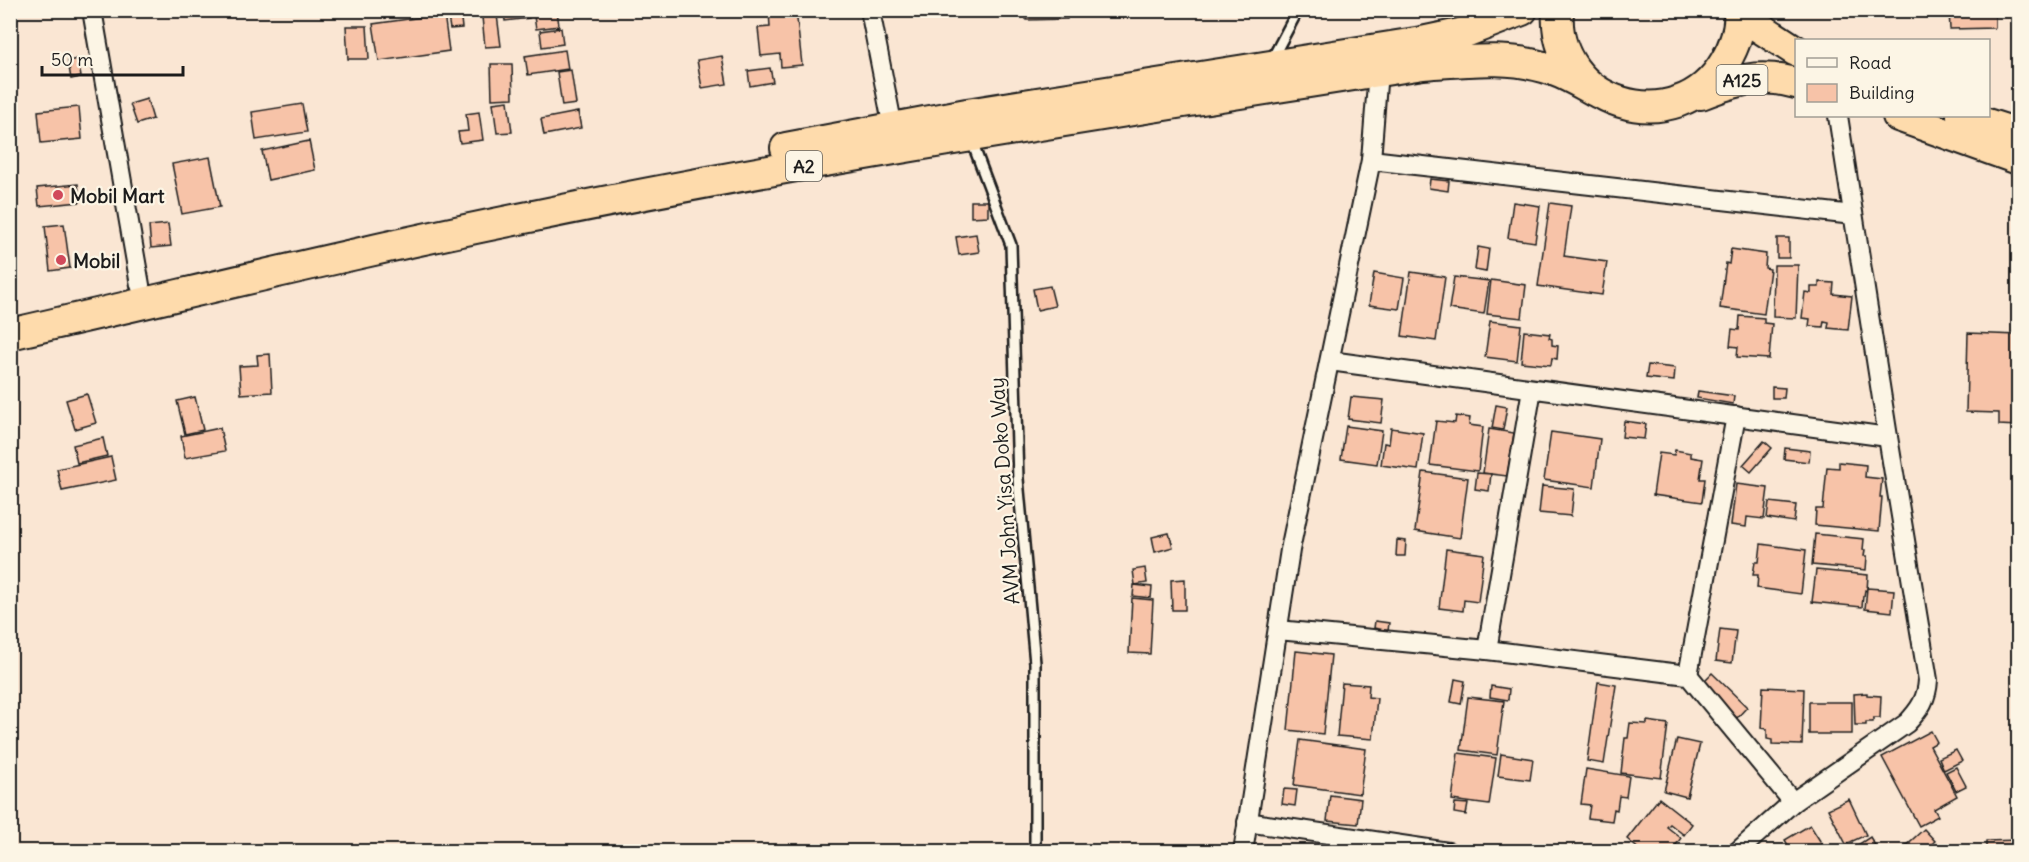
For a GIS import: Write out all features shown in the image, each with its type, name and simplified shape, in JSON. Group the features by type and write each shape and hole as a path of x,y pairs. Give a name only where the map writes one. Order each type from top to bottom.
{"highway":[{"name":"A2","path":"10,316 414,222 671,169 893,128 1422,42 1461,34 1522,10"},
{"path":"1558,10 1561,44 1576,72 1599,93 1628,105 1660,107 1690,98 1717,77 1734,48 1739,12"},
{"name":"A125","path":"1739,12 1795,50"},
{"name":"A2","path":"10,334 536,215 686,186 970,136 1423,64 1499,60 1527,63 1552,69 1599,93"},
{"name":"A125","path":"1690,98 1729,83 1754,77 1779,78 1795,82"},
{"path":"1901,117 2019,159"},
{"path":"1965,117 2019,134"}],"street":[{"path":"92,10 140,285"},
{"path":"870,10 893,128"},
{"path":"1244,852 1290,550 1371,160 1378,71"},
{"path":"1737,852 1792,802 1908,723 1921,708 1928,693 1928,680 1838,117"},
{"path":"1371,160 1853,215"},
{"path":"1330,361 1888,437"},
{"path":"1487,650 1532,389"},
{"path":"1688,675 1736,416"},
{"path":"1278,630 1487,650 1688,675 1792,802"},
{"path":"1247,822 1448,852"}],"lane":[{"path":"1268,67 1298,10"},
{"name":"AVM John Yisa Doko Way","path":"970,136 1011,245 1018,479 1035,663 1035,852"}],"building":[{"path":"447,10 460,10 462,28 450,29"},
{"path":"504,10 527,10 529,18 505,21"},
{"path":"533,10 557,10 559,26 536,29"},
{"path":"796,10 802,65 781,67 780,54 761,56 758,28 770,27 769,11"},
{"path":"1026,10 1067,10 1067,19 1026,20"},
{"path":"1949,10 1995,10 1995,28 1950,29"},
{"path":"444,14 449,51 379,61 373,24"},
{"path":"497,15 501,46 485,47 482,17"},
{"path":"346,26 367,26 369,59 348,59"},
{"path":"561,28 563,44 542,47 540,31"},
{"path":"565,50 568,69 528,75 525,56"},
{"path":"722,56 727,84 702,88 697,60"},
{"path":"78,59 81,77 71,79 68,61"},
{"path":"491,64 512,64 513,98 492,99"},
{"path":"770,68 773,82 750,86 748,71"},
{"path":"571,70 576,104 562,106 557,72"},
{"path":"147,99 153,119 137,124 130,104"},
{"path":"508,101 512,132 497,133 493,103"},
{"path":"302,104 307,132 256,140 252,112"},
{"path":"79,107 82,139 41,143 38,111"},
{"path":"479,112 483,140 460,143 458,132 468,131 466,114"},
{"path":"578,112 581,128 544,135 541,119"},
{"path":"309,141 315,170 268,180 262,151"},
{"path":"210,157 220,207 182,214 172,164"},
{"path":"1430,179 1449,181 1448,191 1429,188"},
{"name":"Mobil Mart","path":"78,184 80,202 39,206 37,188"},
{"path":"971,201 988,201 988,216 971,217"},
{"path":"1513,202 1540,206 1535,242 1508,238"},
{"path":"1550,203 1571,206 1564,256 1607,262 1602,295 1538,286"},
{"path":"64,224 70,268 50,271 45,226"},
{"path":"168,224 171,246 151,248 149,226"},
{"path":"976,234 979,252 959,255 956,237"},
{"path":"1777,238 1789,238 1789,258 1777,258"},
{"path":"1478,247 1489,249 1486,272 1475,270"},
{"path":"1731,249 1766,254 1765,268 1770,269 1764,314 1720,308 1726,263 1729,264"},
{"path":"1774,265 1798,265 1796,318 1773,317"},
{"path":"1411,272 1445,277 1436,341 1402,336"},
{"path":"1374,273 1404,278 1399,309 1369,305"},
{"path":"1454,277 1489,281 1484,314 1449,309"},
{"path":"1491,280 1526,285 1522,318 1487,314"},
{"path":"1819,282 1834,283 1833,294 1852,296 1848,330 1828,328 1829,322 1824,321 1823,327 1809,326 1810,319 1802,318 1805,292 1811,293 1811,287 1819,287"},
{"path":"1050,286 1055,306 1037,310 1033,289"},
{"path":"1740,316 1764,318 1764,323 1772,324 1769,359 1737,357 1738,347 1730,346 1732,329 1739,330"},
{"path":"1490,321 1521,325 1517,361 1485,357"},
{"path":"1524,331 1550,334 1552,345 1558,346 1557,359 1552,358 1551,365 1521,362"},
{"path":"1968,333 2018,335 2018,426 1999,425 1999,413 1966,412"},
{"path":"270,354 272,392 241,394 239,366 258,365 257,355"},
{"path":"1648,365 1675,368 1674,381 1646,378"},
{"path":"1772,387 1785,388 1784,398 1772,398"},
{"path":"1698,391 1734,396 1733,404 1697,398"},
{"path":"87,394 96,423 75,429 66,400"},
{"path":"195,397 203,430 185,434 177,401"},
{"path":"1351,397 1384,400 1381,423 1348,419"},
{"path":"1496,405 1507,407 1503,430 1492,428"},
{"path":"1456,416 1470,418 1469,425 1483,427 1478,471 1430,465 1436,421 1455,423"},
{"path":"1624,421 1646,424 1644,439 1622,437"},
{"path":"1346,426 1382,431 1377,464 1341,459"},
{"path":"220,428 225,451 185,458 181,436"},
{"path":"1391,428 1423,433 1418,470 1381,465 1384,443 1389,444"},
{"path":"1489,429 1514,433 1507,476 1483,473"},
{"path":"1551,432 1600,439 1594,487 1544,480"},
{"path":"103,438 107,456 77,463 73,445"},
{"path":"1764,441 1772,448 1751,472 1743,465"},
{"path":"1785,448 1810,451 1809,462 1784,459"},
{"path":"1675,450 1691,453 1691,457 1703,459 1700,479 1705,479 1702,502 1653,495 1659,453 1674,455"},
{"path":"111,457 116,480 62,491 57,469"},
{"path":"1839,462 1866,465 1865,477 1882,479 1879,531 1815,525 1816,509 1823,509 1827,467 1839,468"},
{"path":"1423,472 1468,478 1460,538 1415,531"},
{"path":"1477,473 1491,474 1489,491 1475,489"},
{"path":"1736,484 1768,488 1764,519 1747,517 1746,527 1731,525"},
{"path":"1542,486 1574,489 1571,516 1539,513"},
{"path":"1769,502 1796,505 1794,522 1767,518"},
{"path":"1169,533 1173,547 1155,552 1152,537"},
{"path":"1815,534 1864,539 1864,556 1867,556 1866,570 1812,565"},
{"path":"1397,540 1406,541 1405,556 1396,556"},
{"path":"1761,544 1806,550 1801,594 1757,588 1758,575 1753,575 1755,562 1759,562"},
{"path":"1446,549 1484,554 1478,602 1464,600 1463,611 1439,608"},
{"path":"1145,568 1147,583 1135,585 1133,570"},
{"path":"1816,570 1868,575 1867,591 1865,590 1863,596 1862,607 1812,602"},
{"path":"1185,579 1185,610 1172,610 1171,580"},
{"path":"1134,585 1152,587 1151,598 1133,596"},
{"path":"1867,588 1894,590 1892,612 1865,609"},
{"path":"1132,598 1153,600 1150,654 1129,653"},
{"path":"1375,621 1389,623 1388,631 1374,628"},
{"path":"1720,629 1736,631 1732,663 1716,661"},
{"path":"1296,651 1331,655 1323,734 1288,730"},
{"path":"1712,673 1747,707 1737,718 1701,684"},
{"path":"1455,679 1465,681 1461,704 1451,702"},
{"path":"1598,682 1616,685 1604,764 1587,761"},
{"path":"1342,683 1369,685 1368,697 1377,698 1373,739 1337,736"},
{"path":"1491,686 1509,689 1508,700 1490,697"},
{"path":"1763,687 1804,689 1802,745 1772,744 1772,740 1767,739 1767,729 1761,728"},
{"path":"1867,693 1867,695 1881,696 1880,718 1873,718 1873,722 1866,722 1866,725 1855,725 1854,694"},
{"path":"1468,697 1504,701 1497,755 1461,750"},
{"path":"1809,702 1852,702 1852,734 1809,734"},
{"path":"1647,721 1668,724 1661,778 1621,773 1625,738 1628,738 1630,723 1647,724"},
{"path":"1931,731 1937,742 1930,746 1957,796 1934,809 1938,816 1919,826 1882,757"},
{"path":"1677,739 1700,744 1687,797 1664,791"},
{"path":"1300,740 1366,749 1360,794 1294,785"},
{"path":"1956,750 1962,761 1944,770 1939,758"},
{"path":"1458,753 1496,758 1489,805 1452,800"},
{"path":"1501,754 1533,759 1530,780 1498,776"},
{"path":"1956,767 1966,786 1956,791 1946,772"},
{"path":"1586,769 1629,776 1626,797 1619,796 1617,810 1614,809 1612,821 1588,818 1590,805 1581,804"},
{"path":"1284,789 1297,790 1295,806 1282,804"},
{"path":"1330,795 1361,799 1358,824 1327,821"},
{"path":"1659,798 1692,824 1684,835 1670,824 1667,827 1681,838 1671,852 1642,852 1627,839"},
{"path":"1849,799 1866,835 1846,844 1828,809"},
{"path":"1455,803 1468,804 1466,815 1454,813"},
{"path":"1810,825 1827,852 1792,852 1785,840"},
{"path":"1924,829 1935,841 1922,852 1902,852 1901,850"},
{"path":"1870,837 1879,852 1847,852"},
{"path":"2018,840 2018,852 1986,852 1986,841"}],"place":[{"name":"Mobil Mart","path":"58,195"},
{"name":"Mobil","path":"61,260"}]}
